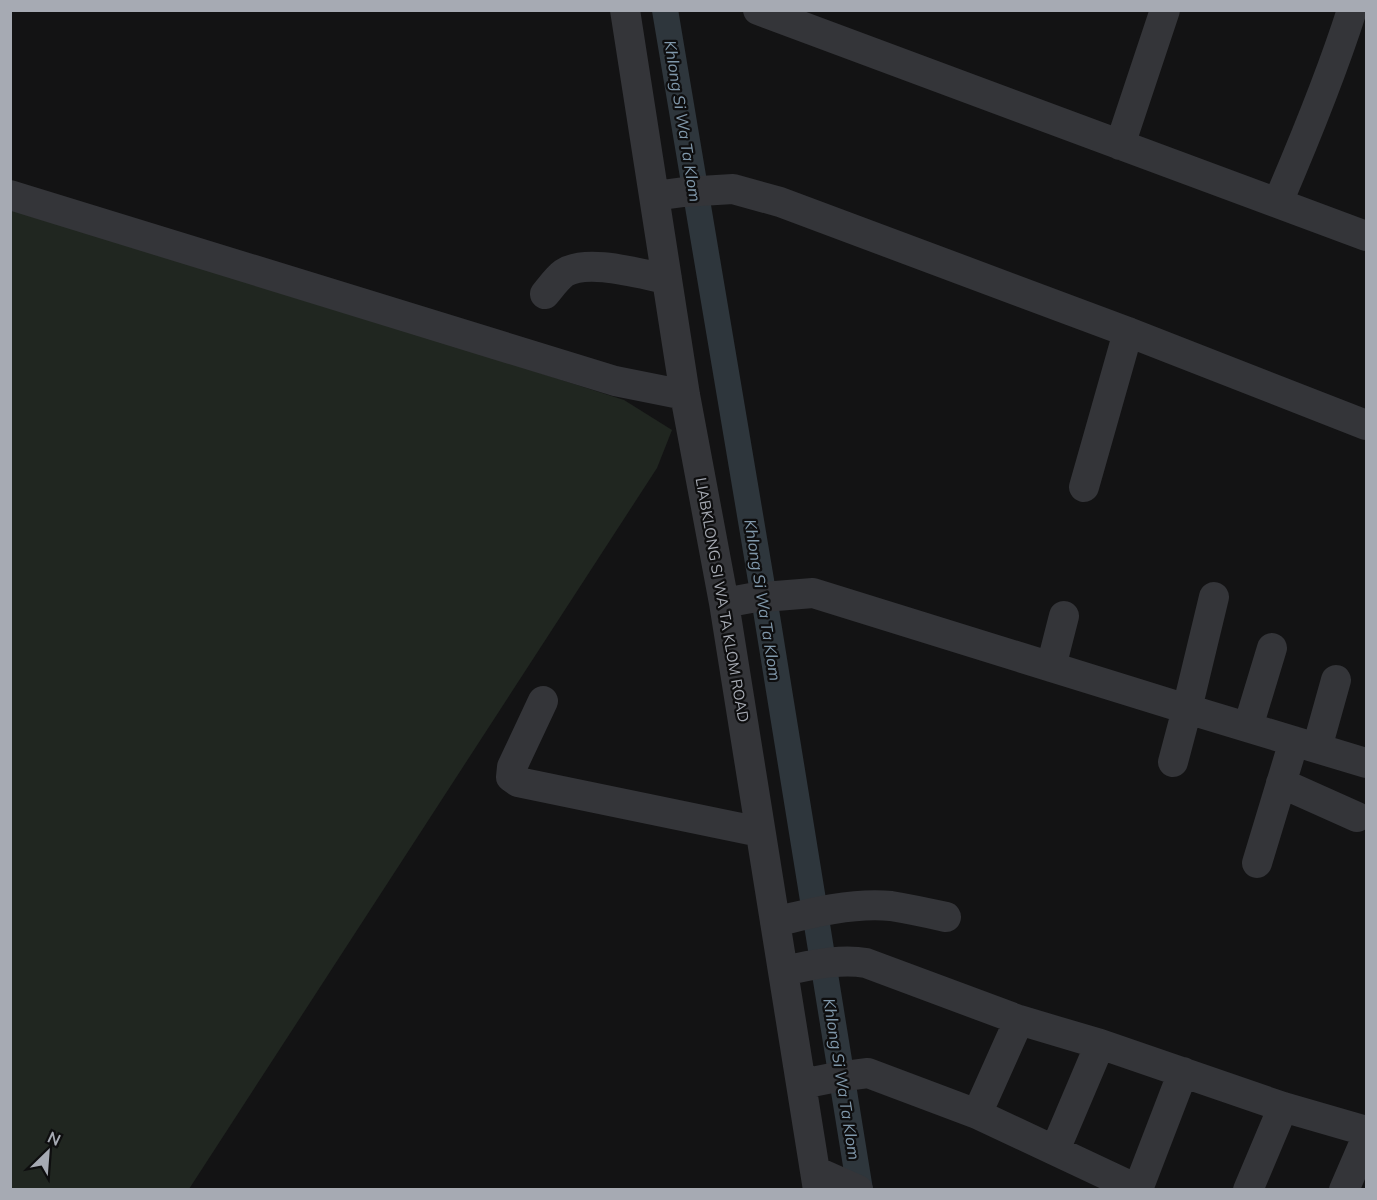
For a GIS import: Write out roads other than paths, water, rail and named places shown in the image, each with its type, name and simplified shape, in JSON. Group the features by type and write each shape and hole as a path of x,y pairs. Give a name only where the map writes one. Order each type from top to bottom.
{"street":[{"name":"LIABKLONG SI WA TA KLOM ROAD","path":"625,10 686,395 737,600 760,832 802,1084 834,1184"},
{"path":"758,10 1366,236"},
{"path":"1120,145 1165,10"},
{"path":"1278,202 1311,124 1352,10"},
{"path":"654,196 733,189 780,202 1128,332 1366,425"},
{"path":"10,195 615,381 686,395"},
{"path":"545,294 563,274 576,267 599,266 667,279"},
{"path":"1084,487 1128,332"},
{"path":"737,600 813,593 1366,763"},
{"path":"1173,762 1214,597"},
{"path":"1051,667 1064,616"},
{"path":"1248,727 1272,648"},
{"path":"1257,862 1281,783 1306,745 1336,680"},
{"path":"543,701 512,767 512,777 518,782 760,832"},
{"path":"1281,783 1357,817"},
{"path":"775,922 864,905 890,906 946,917"},
{"path":"783,971 854,961 866,963 1019,1020 1100,1044 1283,1107 1366,1131"},
{"path":"977,1114 1019,1020"},
{"path":"1054,1150 1100,1044"},
{"path":"802,1084 868,1073 977,1114 1139,1189 1183,1072"},
{"path":"1248,1190 1283,1107"},
{"path":"1344,1190 1366,1138"}],"waterway":[{"name":"Khlong Si Wa Ta Klom","path":"665,10 765,604 860,1190"}]}
